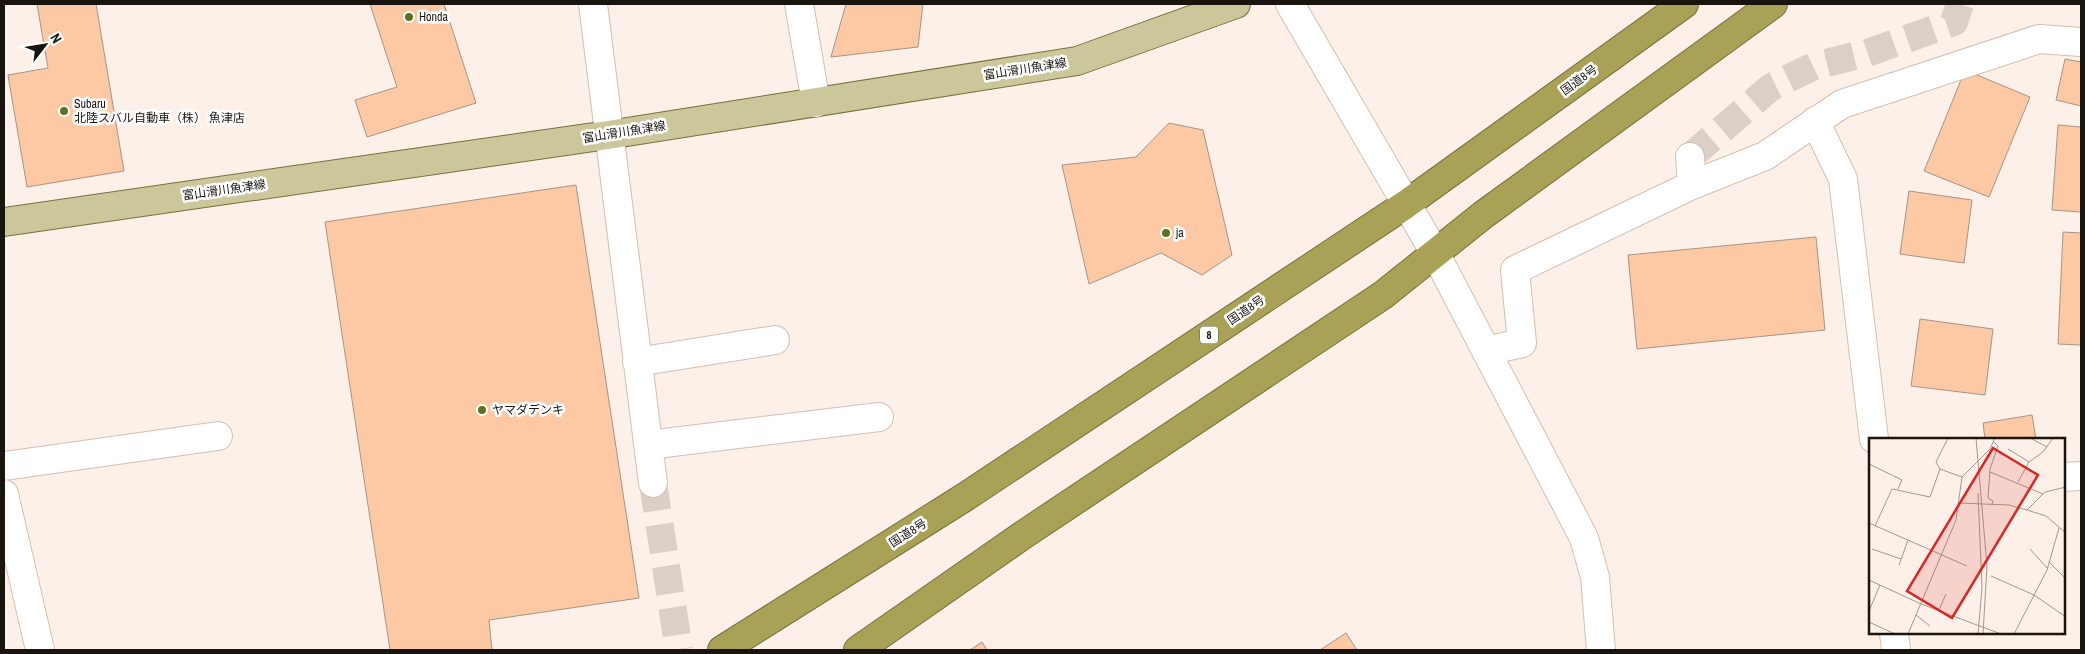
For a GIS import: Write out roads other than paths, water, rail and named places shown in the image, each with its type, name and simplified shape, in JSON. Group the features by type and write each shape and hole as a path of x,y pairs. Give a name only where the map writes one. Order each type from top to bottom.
{"highway":[{"name":"国道8号","path":"722,650 965,497 1405,205 1684,4"},
{"path":"858,650 1023,535 1383,295 1483,215 1773,4"}],"main road":[{"name":"富山滑川魚津線","path":"4,222 608,135 1077,61 1236,4"}],"street":[{"path":"593,4 653,482"},
{"path":"799,4 816,102"},
{"path":"1290,4 1435,254 1584,538 1595,577 1601,650"},
{"path":"1486,351 1522,343 1515,270 1692,185 1765,156 1842,104 2039,39 2081,42"},
{"path":"1816,121 1843,179 1874,438"},
{"path":"1690,157 1692,185"},
{"path":"637,362 775,340"},
{"path":"648,445 879,417"},
{"path":"4,466 218,436"},
{"path":"2065,477 2081,476"},
{"path":"4,494 40,650"},
{"path":"1894,634 1896,650"}],"tunnel":[{"path":"1690,157 1771,87 1814,66 1867,53 1954,22 1960,4"},
{"path":"653,483 679,650"}],"place":[{"name":"Honda","path":"409,17"},
{"name":"Subaru 北陸スバル自動車（株） 魚津店","path":"64,111"},
{"name":"ja","path":"1166,233"},
{"name":"ヤマダデンキ","path":"482,410"}]}
